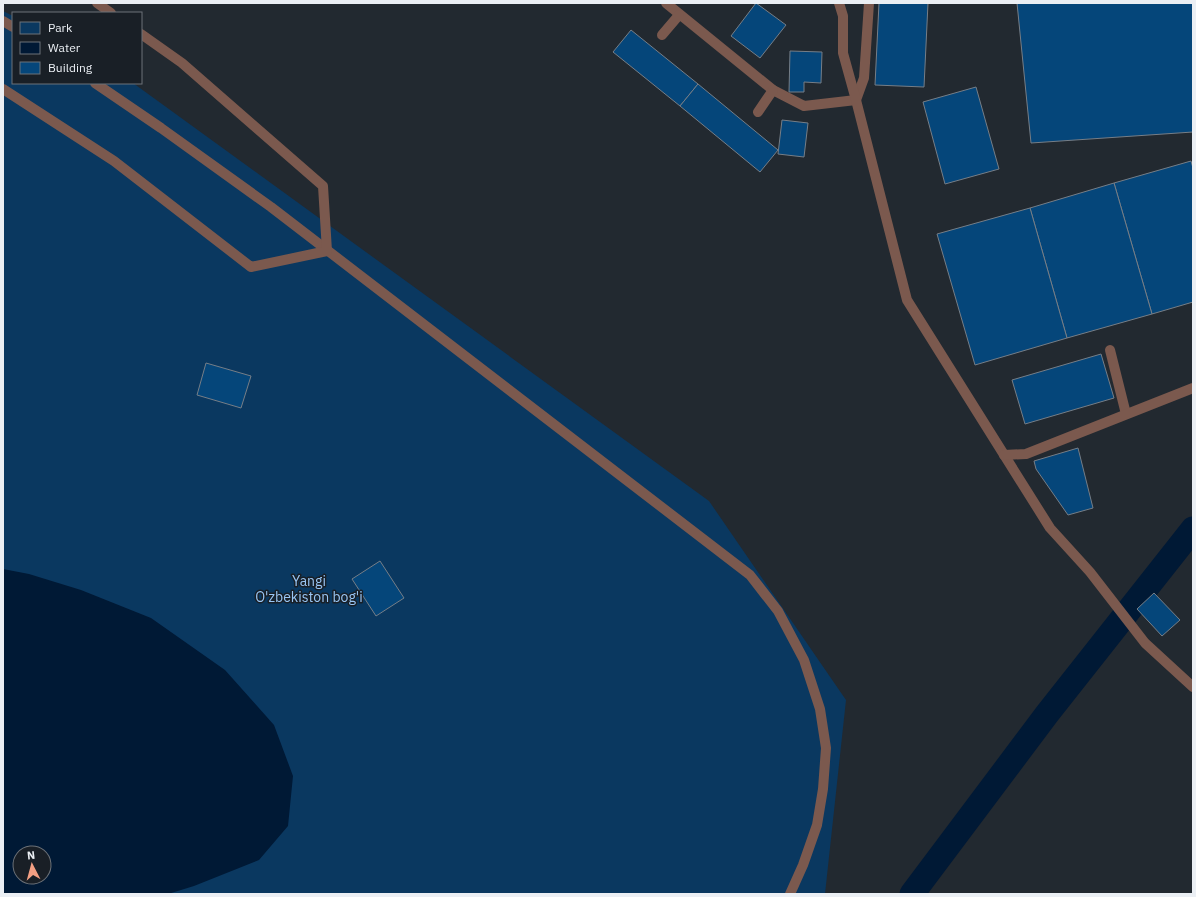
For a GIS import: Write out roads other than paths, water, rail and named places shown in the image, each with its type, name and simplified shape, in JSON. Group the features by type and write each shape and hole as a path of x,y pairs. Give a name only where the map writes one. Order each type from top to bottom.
{"lane":[{"path":"97,3 110,12"},
{"path":"666,3 772,90 804,106 856,100"},
{"path":"839,3 842,16 843,53 907,300 1050,528 1090,572 1144,643 1193,687"},
{"path":"856,100 864,78 869,3"},
{"path":"662,35 679,15"},
{"path":"3,21 12,27"},
{"path":"142,35 182,63 323,186 327,251"},
{"path":"96,84 161,128 271,207 750,575 778,611 804,660 820,709 826,748 823,790 816,825 803,865 790,894"},
{"path":"3,88 114,161 251,267 327,251"},
{"path":"758,112 772,90"},
{"path":"1110,350 1126,414"},
{"path":"1004,454 1026,454 1193,388"}],"water":[{"path":"3,569 29,574 81,590 151,618 225,670 274,725 293,776 288,826 259,860 194,886 168,894 3,894"}],"waterway":[{"path":"912,894 1047,714 1193,529"}],"park label":[{"name":"Yangi O'zbekiston bog'i","path":"309,590"}]}
